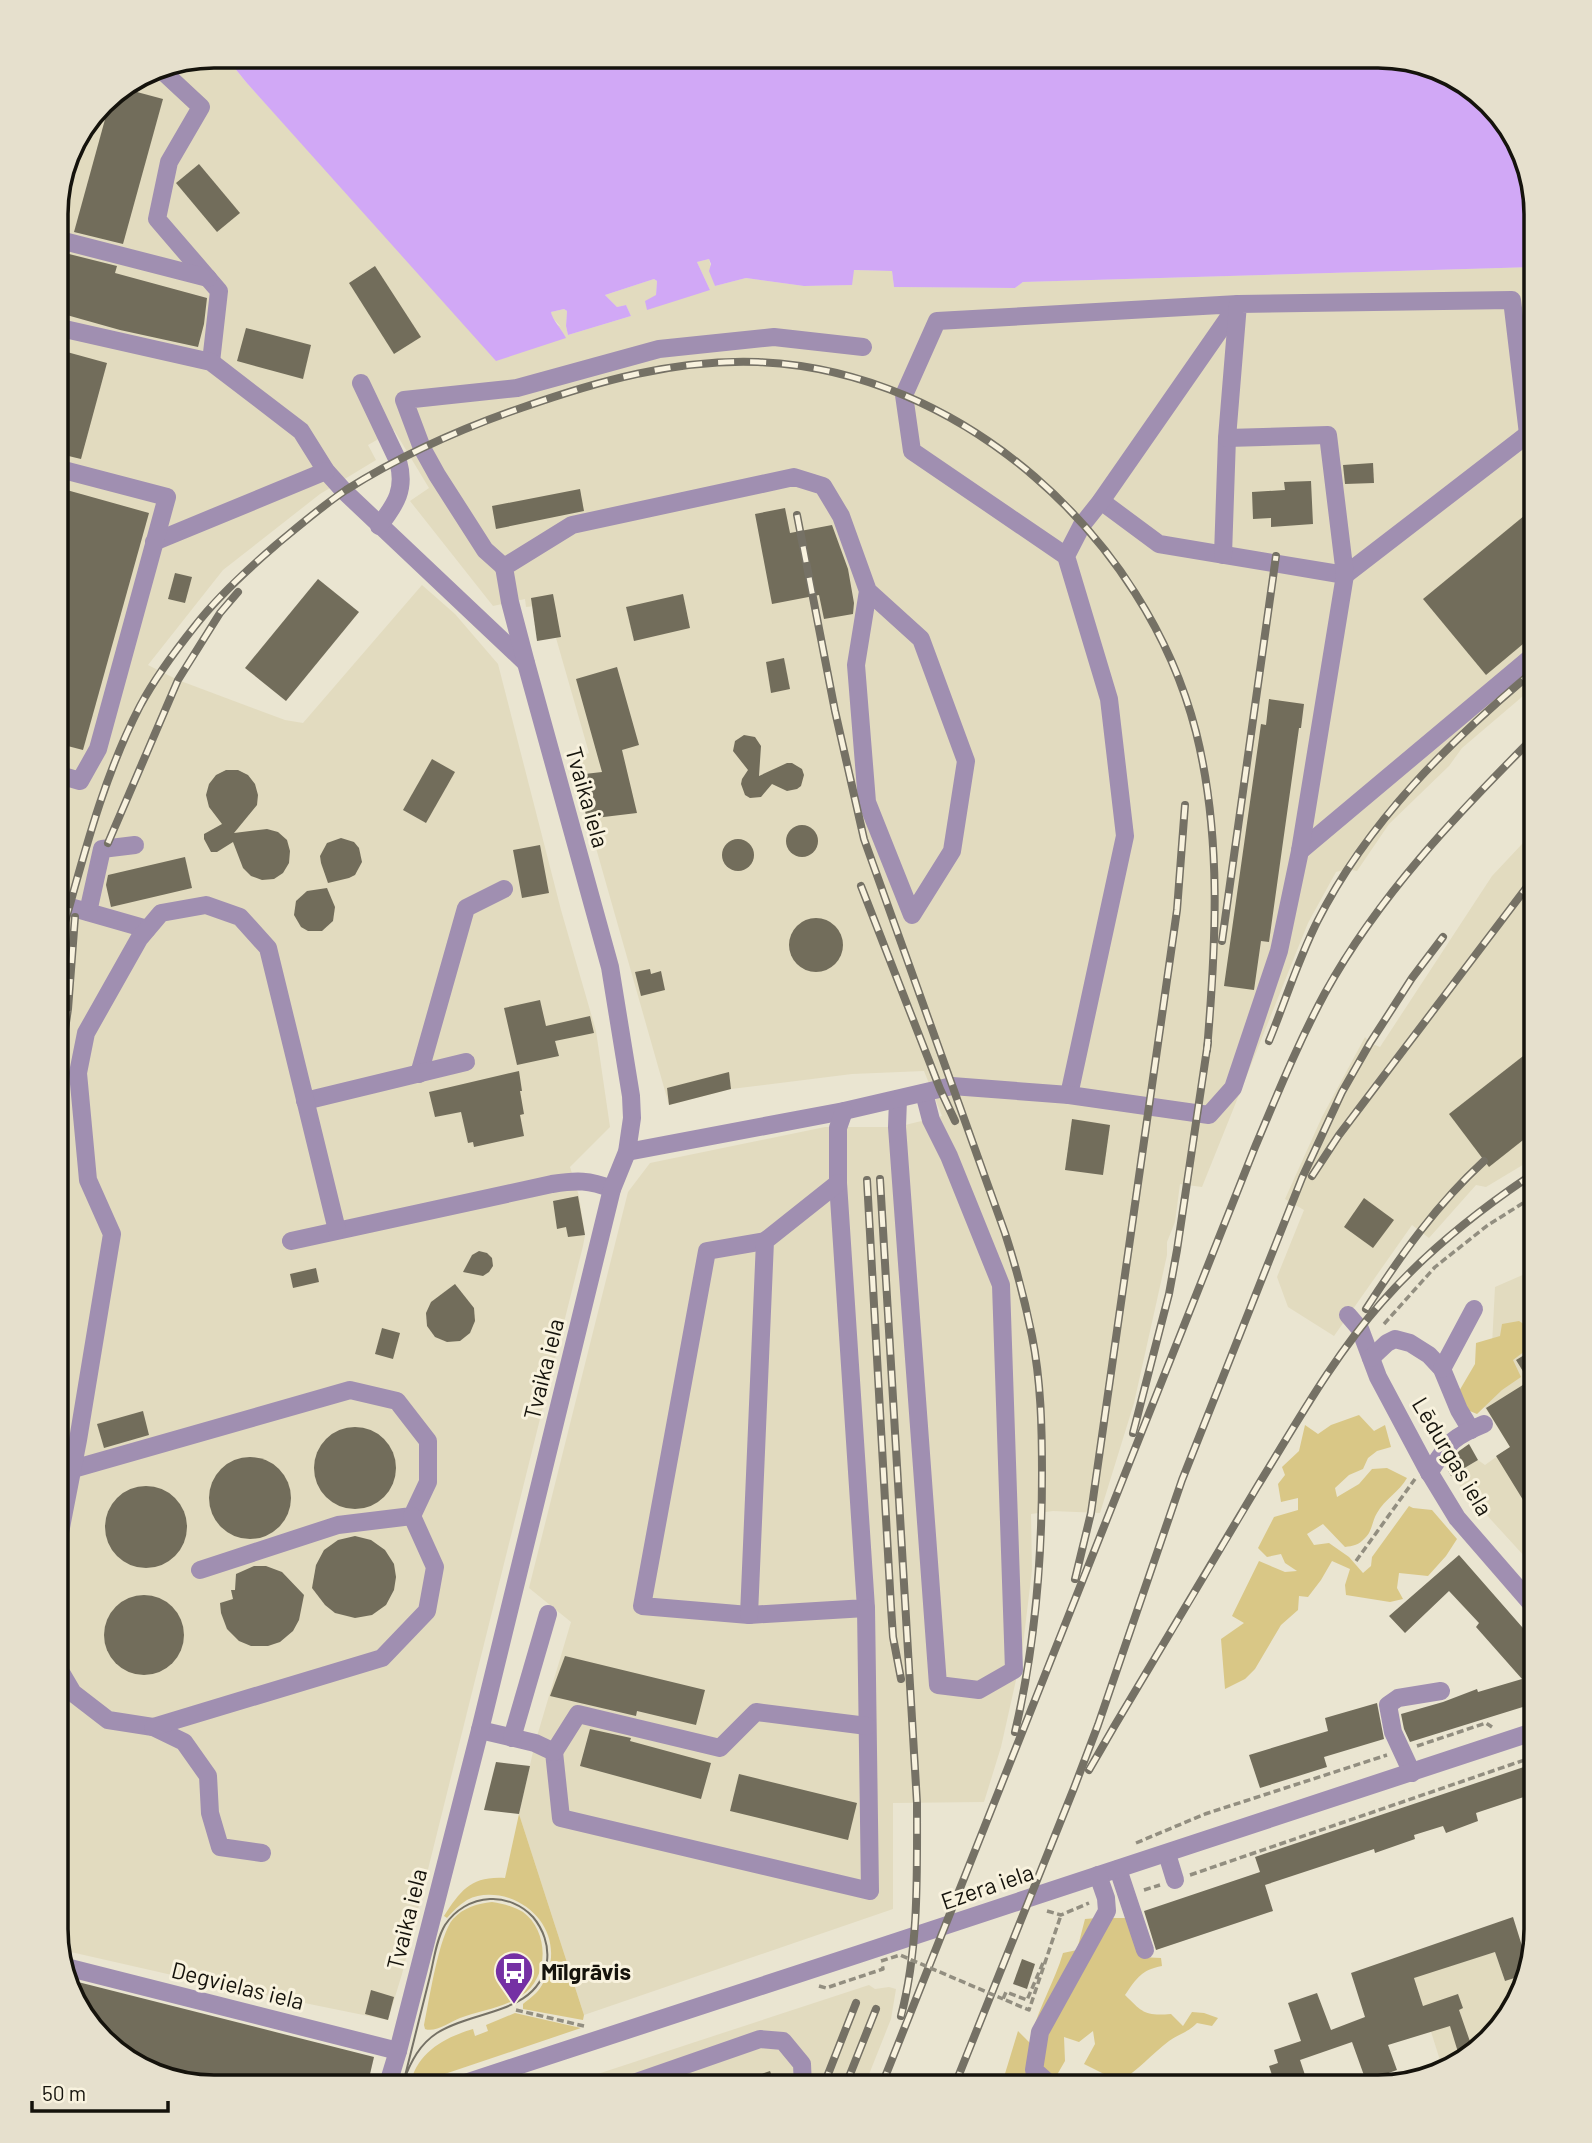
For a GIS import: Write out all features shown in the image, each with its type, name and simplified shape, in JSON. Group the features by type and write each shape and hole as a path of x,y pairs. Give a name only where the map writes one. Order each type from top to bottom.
{"street":[{"path":"167,76 201,107 169,162 157,219 219,291 211,362"},
{"path":"69,242 208,278"},
{"path":"1069,1095 1125,836 1109,699 1066,556 912,451 904,395 937,321 1238,304 1512,300 1524,380"},
{"path":"1223,555 1227,438 1238,304"},
{"path":"1066,556 1083,525 1238,304"},
{"path":"69,330 211,362 301,431 326,471 379,526 526,663"},
{"path":"863,347 774,337 659,349 517,388 404,400 422,448 437,475 485,550 505,567 572,525 794,477 823,486 841,516 868,591 921,639 967,761 952,851 912,915 867,802 856,665 868,591"},
{"path":"361,383 401,471 402,483 394,507 379,526"},
{"path":"627,1152 844,1111 952,1086 1069,1095 1209,1115 1233,1088 1279,951 1300,851 1345,576 1328,435 1227,438"},
{"path":"1101,501 1159,544 1345,576 1524,440"},
{"path":"69,471 167,497 98,749 80,781 69,778"},
{"path":"154,542 326,471"},
{"name":"Tvaika iela","path":"391,2075 480,1730 612,1189 627,1152 632,1118 631,1096 610,967 526,663 510,602 505,567"},
{"path":"1300,851 1524,663"},
{"path":"88,912 102,849 135,845"},
{"path":"419,1074 466,908 504,889"},
{"path":"68,1492 111,1234 88,1180 78,1073 86,1033 139,939 161,914 206,905 240,917 268,948 337,1230"},
{"path":"69,907 147,929"},
{"path":"305,1101 466,1062"},
{"path":"898,1099 897,1127 938,1685 979,1690 1014,1670 1001,1285 949,1157 931,1120 923,1093"},
{"path":"844,1111 838,1128 838,1183 866,1608 870,1891 561,1818 554,1752 578,1714 720,1748 756,1712 867,1727"},
{"path":"291,1241 573,1181 593,1181 612,1189"},
{"path":"838,1183 765,1241 707,1251 642,1606 749,1615 866,1608"},
{"path":"749,1615 765,1241"},
{"path":"1442,1369 1474,1309"},
{"name":"Lēdurgas iela","path":"1348,1315 1360,1329 1378,1377 1427,1470 1457,1518 1524,1595"},
{"path":"1369,1352 1395,1339 1410,1343 1429,1355 1442,1369 1459,1410 1478,1427 1451,1441 1427,1470"},
{"path":"73,1469 350,1390 397,1401 428,1441 428,1482 412,1517 435,1567 428,1611 382,1658 153,1727"},
{"path":"200,1570 338,1525 412,1517"},
{"path":"512,1738 548,1614"},
{"path":"68,1685 73,1693 108,1720 153,1727 184,1742 208,1776 210,1812 220,1847 262,1853"},
{"path":"1412,1773 1393,1732 1388,1705 1398,1698 1441,1691"},
{"path":"480,1730 535,1743 554,1752"},
{"name":"Ezera iela","path":"490,2075 1524,1735"},
{"path":"1167,1854 1175,1880"},
{"path":"1118,1869 1145,1950"},
{"path":"1040,2075 1034,2070 1040,2032 1107,1911 1106,1898 1098,1875"},
{"name":"Degvielas iela","path":"74,1969 398,2051"},
{"path":"656,2075 760,2039 783,2041 802,2064 802,2075"}],"path":[{"path":"1369,1352 1391,1315 1435,1266 1488,1225 1524,1202"},
{"path":"1356,1561 1406,1489 1427,1470"},
{"path":"1136,1893 1524,1760"},
{"path":"1003,1999 1006,1992 1027,2000 1061,1914"},
{"path":"815,1984 826,1988 883,1969 881,1963 900,1955 1029,2010 1043,1963"},
{"path":"516,2010 593,2028"}],"shaded area":[{"path":"236,69 362,210 561,327 551,312 564,309 567,311 568,335 631,316 626,305 617,307 605,295 654,279 657,281 656,296 710,290 697,262 709,259 715,286 746,278 804,286 851,285 853,270 892,271 894,287 1015,288 1023,282 1524,267 1524,695 1462,748 1449,766 1389,824 1357,871 1348,869 1336,872 1308,923 1202,1187 1180,1184 1175,1222 1167,1242 1167,1255 1134,1403 1100,1513 1053,1511 1031,1514 1032,1570 1022,1653 1001,1747 984,1802 893,1803 893,1909 584,2015 519,1814 535,1743 571,1622 529,1588 628,1192 650,1163 825,1127 897,1127 942,1116 924,1071 852,1074 731,1089 669,1105 571,760 589,753 556,638 561,636 557,619 535,606 526,607 525,599 493,606 410,501 429,488 394,430 368,445 376,460 320,494 223,570 148,665 178,680 285,720 303,723 422,585 455,614 498,664 561,910 596,1031 610,1127 570,1167 579,1196 585,1235 583,1246 402,1974 388,2020 70,1952 69,1948 69,204 79,158 98,125 125,98 158,79 185,71"},
{"path":"236,69 1407,71 1434,79 1467,98 1494,125 1509,149 1523,195 1524,267 1023,282 1015,288 894,287 892,271 854,270 852,285 804,286 746,278 715,286 709,271 709,259 697,262 710,290 647,310 645,301 656,295 657,281 654,279 605,295 617,307 626,305 631,316 568,335 567,311 564,309 551,312 566,338 496,361"},
{"path":"1524,842 1524,1164 1486,1187 1476,1185 1429,1238 1412,1225 1334,1336 1288,1307 1277,1277 1304,1210 1285,1199 1322,1117 1365,1037 1370,1043 1380,1047 1492,876"},
{"path":"1524,1274 1524,1556 1451,1476 1478,1460 1485,1465 1510,1447 1470,1384 1492,1345 1495,1287"},
{"path":"1519,1321 1524,1324 1524,1352 1513,1360 1521,1377 1502,1390 1477,1414 1465,1409 1455,1398 1475,1364 1476,1343 1500,1336 1502,1324"},
{"path":"1359,1415 1374,1431 1385,1425 1391,1447 1377,1451 1368,1458 1363,1469 1349,1475 1335,1488 1337,1497 1359,1484 1372,1469 1387,1468 1407,1478 1380,1508 1369,1533 1360,1542 1345,1547 1323,1524 1307,1534 1314,1545 1329,1543 1349,1557 1363,1573 1371,1566 1372,1557 1409,1506 1432,1510 1457,1539 1428,1576 1399,1573 1397,1588 1403,1599 1390,1602 1346,1595 1345,1585 1350,1569 1332,1561 1308,1597 1299,1596 1298,1610 1281,1625 1255,1669 1245,1679 1225,1689 1221,1639 1244,1623 1232,1616 1259,1561 1285,1572 1297,1571 1285,1563 1281,1554 1267,1557 1258,1548 1274,1517 1298,1510 1298,1498 1281,1502 1278,1484 1285,1475 1282,1467 1299,1451 1305,1425 1318,1434 1331,1425"},
{"path":"519,1814 584,2015 583,2020 523,2009 523,2004 542,1985 551,1958 547,1933 533,1912 509,1898 483,1895 467,1900 447,1918 444,1916 468,1886 484,1879 505,1878"},
{"path":"492,1902 523,1912 538,1931 543,1955 537,1978 521,1996 507,2004 460,2018 438,2028 425,2029 435,1969 448,1927 457,1915 466,1909"},
{"path":"1127,1918 1141,1957 1161,1958 1162,1966 1140,1976 1125,1995 1136,2006 1150,2014 1171,2014 1183,2026 1192,2012 1218,2018 1212,2026 1197,2023 1169,2041 1129,2075 1106,2075 1084,2064 1095,2044 1093,2031 1079,2042 1064,2037 1065,2061 1057,2075 1005,2075 1018,2031 1030,2043 1036,2020 1063,1953 1077,1950 1085,1919"},
{"path":"1495,1952 1505,1981 1515,1978 1509,1994 1488,2025 1474,2039 1440,2061 1414,1977"},
{"path":"869,1985 875,1989 896,1989 891,2019 869,2075 595,2075"},
{"path":"515,2013 581,2028 442,2075 413,2075 420,2061 435,2047 453,2036 473,2029 475,2036 488,2031 486,2025"}],"building":[{"path":"135,92 163,99 123,244 74,232 106,117"},
{"path":"199,164 240,213 217,232 176,183"},
{"path":"69,254 117,266 115,273 207,298 198,347 69,316"},
{"path":"375,266 421,337 394,354 349,283"},
{"path":"246,328 311,345 303,379 237,361"},
{"path":"69,353 107,363 81,459 69,456"},
{"path":"1373,463 1374,483 1345,484 1343,465"},
{"path":"1311,481 1313,524 1271,527 1271,518 1253,519 1252,492 1285,490 1284,482"},
{"path":"580,489 584,511 496,529 492,506"},
{"path":"69,491 149,513 83,750 69,746"},
{"path":"785,508 790,533 832,525 848,569 854,603 853,614 824,619 819,595 772,604 755,514"},
{"path":"1524,516 1524,643 1486,675 1423,599"},
{"path":"175,573 192,577 185,603 168,599"},
{"path":"318,579 359,612 286,701 245,668"},
{"path":"553,594 561,637 537,641 531,598"},
{"path":"683,594 690,628 634,641 626,607"},
{"path":"784,658 790,689 771,693 766,662"},
{"path":"617,667 639,745 622,750 637,813 587,819 576,775 602,772 576,679"},
{"path":"1269,699 1304,704 1269,942 1261,941 1254,990 1224,986 1261,724 1266,725"},
{"path":"744,735 755,737 761,746 759,776 792,763 802,769 804,775 801,786 787,791 772,784 761,797 750,798 745,795 741,784 748,770 733,751 735,741"},
{"path":"432,759 455,772 426,823 403,810"},
{"path":"226,770 238,770 248,775 255,784 258,795 257,805 234,833 267,829 278,832 287,840 289,863 283,873 274,879 262,880 251,876 243,868 233,842 217,852 211,852 204,839 204,834 222,824 209,807 206,795 209,784 216,775"},
{"path":"802,825 814,829 818,841 814,853 802,857 790,853 786,841 790,829"},
{"path":"341,838 354,842 359,848 362,862 355,875 328,883 320,856 327,843"},
{"path":"738,839 750,843 754,855 750,867 738,871 726,867 722,855 726,843"},
{"path":"540,845 549,893 522,898 513,850"},
{"path":"185,857 192,888 111,907 106,885 108,875"},
{"path":"327,888 335,907 333,921 322,931 308,931 301,927 294,915 296,901 307,891"},
{"path":"816,918 835,926 843,945 835,964 816,972 797,964 789,945 797,926"},
{"path":"650,969 651,974 661,971 665,990 641,996 635,972"},
{"path":"540,1000 546,1026 590,1016 594,1033 555,1041 559,1056 517,1065 504,1008"},
{"path":"1524,1055 1524,1139 1489,1167 1449,1114"},
{"path":"519,1071 524,1114 520,1115 524,1136 474,1147 473,1142 468,1143 461,1112 435,1117 429,1092"},
{"path":"729,1072 731,1089 669,1105 667,1088"},
{"path":"1072,1119 1110,1125 1103,1175 1065,1170"},
{"path":"578,1196 585,1235 568,1237 566,1227 557,1229 553,1201"},
{"path":"1364,1198 1394,1220 1373,1248 1344,1227"},
{"path":"479,1251 492,1258 493,1266 489,1272 483,1276 463,1272 472,1255"},
{"path":"316,1268 319,1282 293,1288 290,1274"},
{"path":"455,1284 474,1308 475,1321 470,1333 460,1341 447,1342 435,1337 427,1326 426,1313 431,1302"},
{"path":"382,1328 400,1333 393,1359 375,1354"},
{"path":"1524,1355 1524,1373 1516,1360"},
{"path":"1524,1384 1524,1502 1496,1456 1510,1447 1486,1408"},
{"path":"143,1411 149,1435 104,1448 97,1424"},
{"path":"355,1427 378,1434 384,1439 389,1445 396,1468 389,1491 384,1497 378,1502 355,1509 332,1502 326,1497 321,1491 314,1468 321,1445 326,1439 332,1434"},
{"path":"1469,1444 1478,1460 1451,1476 1446,1467 1459,1451"},
{"path":"250,1457 266,1460 279,1469 288,1482 291,1498 288,1514 279,1527 266,1536 250,1539 234,1536 221,1527 212,1514 209,1498 212,1482 221,1469 234,1460"},
{"path":"146,1486 162,1489 175,1498 184,1511 187,1527 184,1543 175,1556 162,1565 146,1568 130,1565 117,1556 108,1543 105,1527 108,1511 117,1498 130,1489"},
{"path":"355,1536 371,1540 385,1550 394,1564 396,1577 394,1590 386,1605 372,1615 355,1618 335,1613 312,1588 316,1565 324,1550 338,1540"},
{"path":"1459,1555 1524,1629 1524,1707 1410,1742 1401,1714 1477,1689 1478,1692 1522,1679 1476,1627 1479,1623 1449,1591 1405,1633 1389,1616"},
{"path":"254,1566 266,1566 282,1572 304,1595 299,1620 293,1631 280,1642 268,1646 251,1646 239,1641 227,1629 221,1613 220,1603 233,1599 231,1590 235,1590 236,1574"},
{"path":"136,1595 152,1595 173,1606 184,1627 184,1643 173,1664 152,1675 136,1675 122,1669 110,1657 104,1643 104,1627 110,1613 122,1601"},
{"path":"565,1656 705,1690 696,1725 637,1711 636,1716 550,1696"},
{"path":"1377,1703 1384,1739 1324,1757 1327,1767 1260,1788 1249,1755 1328,1731 1325,1718"},
{"path":"590,1729 631,1738 630,1741 711,1763 701,1799 580,1766"},
{"path":"496,1762 530,1766 519,1814 484,1810"},
{"path":"1524,1767 1524,1797 1476,1813 1478,1821 1446,1833 1443,1826 1414,1835 1415,1839 1375,1853 1374,1849 1265,1885 1273,1911 1156,1950 1144,1911 1260,1872 1255,1857"},
{"path":"739,1774 857,1803 848,1840 730,1811"},
{"path":"1513,1917 1523,1949 1515,1978 1505,1981 1495,1952 1414,1978 1423,2006 1458,1994 1463,2008 1459,2010 1470,2042 1458,2051 1450,2026 1388,2045 1397,2070 1384,2075 1364,2075 1352,2042 1300,2060 1305,2075 1272,2075 1269,2066 1278,2063 1274,2050 1301,2041 1288,2003 1317,1993 1331,2030 1365,2017 1351,1973"},
{"path":"1022,1959 1035,1964 1027,1989 1013,1984"},
{"path":"78,1982 374,2057 370,2075 214,2075 185,2072 149,2060 118,2039 93,2010"},
{"path":"371,1990 394,1997 388,2020 365,2014"}],"tram line":[{"path":"405,2075 439,1937 445,1925 464,1907 476,1901 502,1900 524,1909 537,1922 546,1943 547,1961 541,1979 532,1992 503,2008 452,2025 437,2033 417,2054 406,2075"}],"railway":[{"path":"69,910 113,766 152,685 204,615 234,583 328,503 346,490 431,444 550,398 667,368 758,362 833,372 905,396 973,431 1035,477 1089,531 1135,593 1171,660 1196,732 1204,771 1210,811 1215,890 1207,1050"},
{"path":"797,515 835,711 864,839 1005,1233 1032,1336 1041,1422 1041,1539 1028,1668 1015,1732"},
{"path":"1222,941 1276,556"},
{"path":"108,843 178,680 220,613 238,592"},
{"path":"1269,1041 1317,922 1361,850 1386,817 1442,754 1524,679"},
{"path":"886,2075 1255,1147 1306,1031 1346,957 1395,889 1477,795 1524,747"},
{"path":"1075,1579 1091,1513 1177,910 1185,805"},
{"path":"861,886 955,1121"},
{"path":"1312,1176 1339,1135 1524,891"},
{"path":"69,1002 75,917"},
{"path":"959,2075 1074,1788 1182,1480 1302,1178 1342,1092 1370,1043 1412,978 1443,937"},
{"path":"1133,1433 1169,1294 1208,1042"},
{"path":"1366,1309 1420,1231 1484,1161"},
{"path":"880,1179 917,1803 914,1937 901,2016"},
{"path":"867,1180 893,1637 901,1679"},
{"path":"1089,1770 1257,1487 1347,1345 1399,1283 1436,1248 1524,1180"},
{"path":"828,2075 856,2003"},
{"path":"850,2075 876,2009"}],"place":[{"name":"Mīlgrāvis","path":"514,2005"}]}
